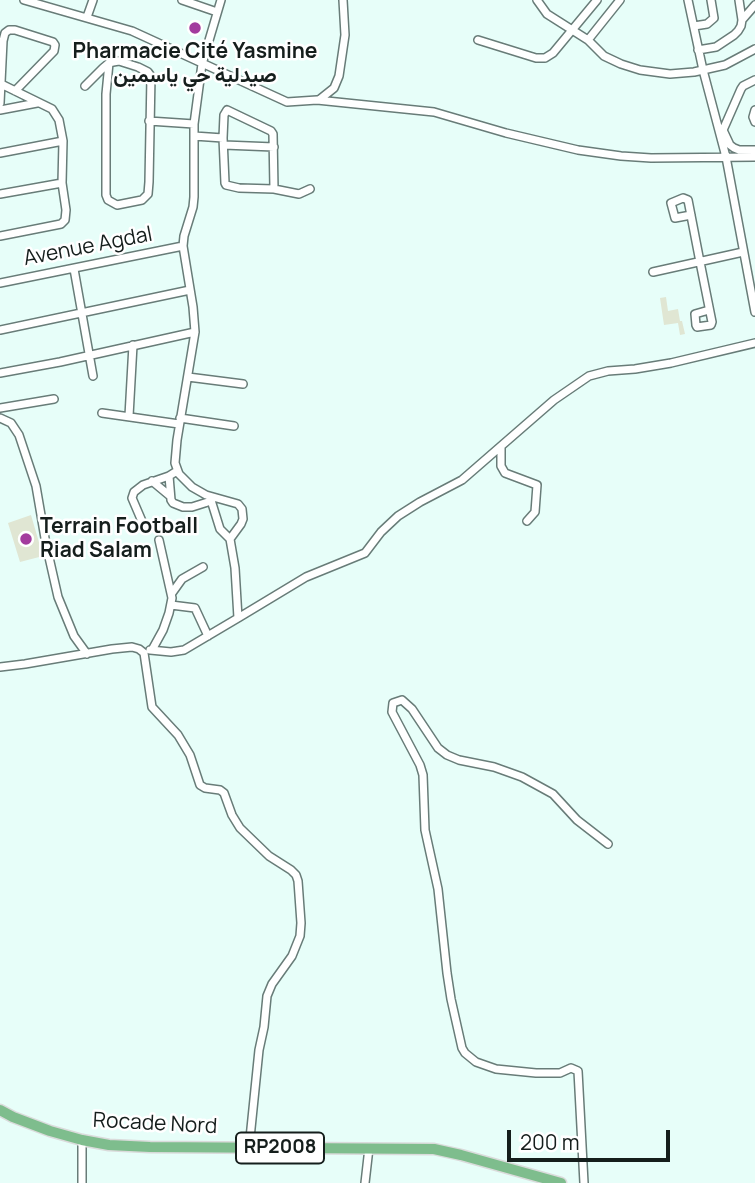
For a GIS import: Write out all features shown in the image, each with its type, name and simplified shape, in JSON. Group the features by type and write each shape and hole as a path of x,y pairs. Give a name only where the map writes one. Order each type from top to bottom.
{"highway":[{"name":"Rocade Nord","path":"0,1110 50,1131 82,1140 137,1147 443,1150 561,1183"}],"street":[{"path":"24,0 132,31 280,100 293,103 319,100 434,112 506,133 595,153 651,158 755,157"},
{"path":"87,17 93,0"},
{"path":"221,0 202,64 194,124 194,197 183,246 195,332 175,455 177,471 192,487 211,499 231,501 242,509 243,519 230,539"},
{"path":"319,100 334,88 339,76 345,35 343,0"},
{"path":"537,0 547,14 588,40 604,56 640,70 670,74 703,70 725,65 755,50"},
{"path":"478,40 542,59 551,55 597,0"},
{"path":"588,40 620,0"},
{"path":"688,0 698,50 726,156 755,313"},
{"path":"694,26 708,24 713,18 711,0"},
{"path":"698,50 716,47 738,31 742,20 739,0"},
{"path":"187,1 217,12"},
{"path":"742,20 755,5"},
{"path":"0,103 3,38 7,31 15,30 52,42 55,45 54,51 15,91"},
{"path":"85,86 109,63 119,61 150,74 148,194 142,200 113,204 106,195 106,94 109,63"},
{"path":"755,80 741,89 723,130 734,148 755,150"},
{"path":"0,236 56,226 63,222 66,216 62,183 62,126 57,114 1,84"},
{"path":"0,110 39,103"},
{"path":"274,189 274,136 271,131 229,110 224,115 226,185 299,194 310,189"},
{"path":"755,110 752,117 755,122"},
{"path":"149,121 194,124"},
{"path":"194,136 274,147"},
{"path":"0,153 63,141"},
{"path":"0,194 62,183"},
{"path":"691,215 709,310"},
{"name":"Avenue Agdal","path":"0,283 183,246"},
{"path":"653,272 743,252"},
{"path":"74,269 93,376"},
{"path":"0,330 190,290"},
{"path":"0,373 195,332"},
{"path":"0,667 132,647 177,652 306,576 365,553 398,516 462,480 554,400 595,373 646,368 755,343"},
{"path":"129,416 133,345"},
{"path":"188,377 243,384"},
{"path":"0,408 54,399"},
{"path":"102,413 234,426"},
{"path":"0,418 10,424 19,435 36,486 58,597 74,636 87,654"},
{"path":"501,447 501,466 505,473 537,485 535,512 527,521"},
{"path":"144,526 132,495 138,488 169,477 177,471"},
{"path":"169,477 173,503 183,507 195,507 211,499"},
{"path":"152,481 171,496"},
{"path":"211,499 220,529 230,539 238,618"},
{"path":"152,650 163,631 172,593 159,540"},
{"path":"172,593 182,579 203,567"},
{"path":"171,605 195,608 208,636"},
{"path":"139,649 144,653 152,707 178,735 190,754 200,785 224,793 240,828 269,856 291,870 298,881 300,936 292,956 272,984 267,996 249,1147"},
{"path":"584,1183 578,1071 571,1068 560,1073 537,1073 496,1069 476,1062 462,1048 449,986 438,888 425,831 423,775 392,712 393,703 401,700 412,709 438,748 447,755 522,776 553,794 578,820 608,844"},
{"path":"82,1140 82,1183"},
{"path":"365,1183 369,1148"}],"green space":[{"path":"666,297 668,311 678,309 685,334 680,335 678,323 664,325 660,298"},
{"name":"Terrain Football Riad Salam","path":"31,515 43,556 20,562 8,523"}],"place":[{"name":"Pharmacie Cité Yasmine صيدلية حي ياسمين","path":"195,28"},
{"name":"Terrain Football Riad Salam","path":"26,539"}]}
